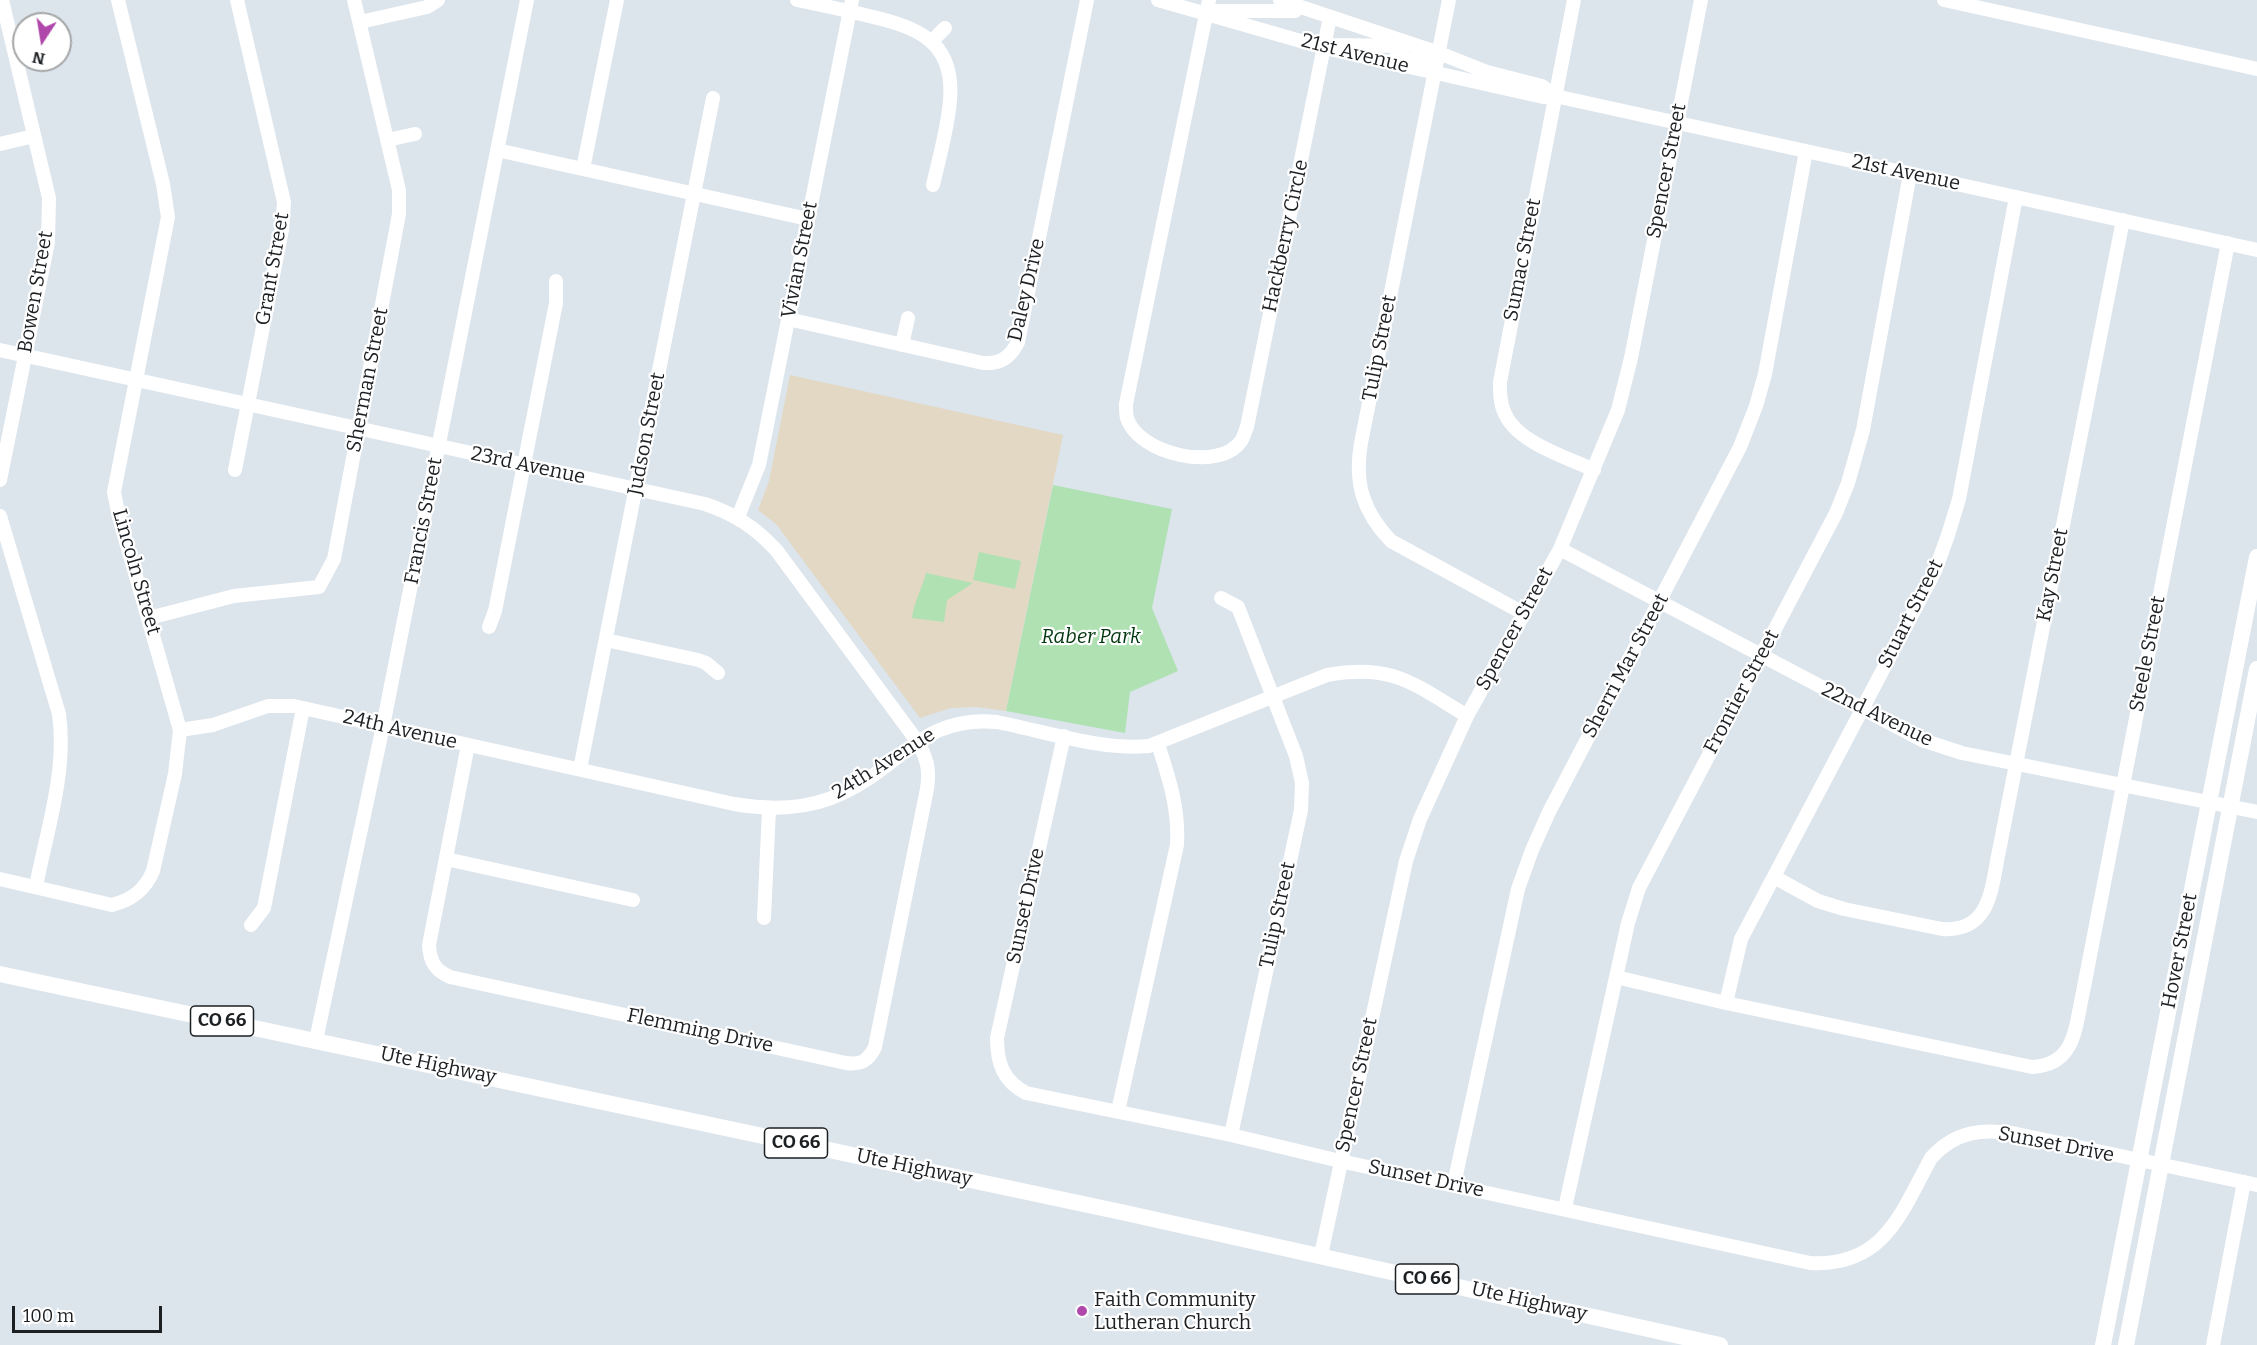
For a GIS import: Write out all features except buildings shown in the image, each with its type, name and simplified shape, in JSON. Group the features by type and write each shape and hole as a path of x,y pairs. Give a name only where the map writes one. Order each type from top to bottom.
{"main road":[{"name":"Hover Street","path":"2103,1345 2257,557"},
{"name":"Hover Street","path":"2126,1345 2257,669"},
{"name":"Ute Highway","path":"0,974 1321,1256 1720,1345"}],"street":[{"name":"Lincoln Street","path":"0,879 112,904 124,902 138,894 148,882 153,871 175,774 180,730 114,492 168,216 163,184 118,0"},
{"name":"Grant Street","path":"235,470 282,230 284,202 237,0"},
{"name":"Sherman Street","path":"149,618 234,596 319,587 334,559 399,214 399,190 354,0"},
{"path":"360,22 428,7 438,0"},
{"name":"Francis Street","path":"316,1040 383,726 527,0"},
{"path":"583,169 616,0"},
{"path":"797,0 850,6 900,23 932,41 943,54 949,70 951,100 933,185"},
{"name":"Daley Drive","path":"788,319 983,363 1011,363 1018,342 1087,0"},
{"name":"21st Avenue","path":"1158,0 1207,6 1325,48 1435,74 1543,97 1555,96 2257,250"},
{"name":"21st Avenue","path":"1280,0 1419,46 1438,56 1542,86 1555,96"},
{"name":"Tulip Street","path":"1449,0 1361,443 1358,464 1359,484 1369,513 1377,527 1391,541 1523,614"},
{"name":"Sumac Street","path":"1574,0 1502,368 1501,401 1504,413 1512,427 1524,437 1594,470"},
{"name":"Spencer Street","path":"1321,1256 1406,861 1420,819 1467,716 1560,549 1618,410 1631,358 1701,0"},
{"path":"1944,0 2257,69"},
{"name":"Vivian Street","path":"738,517 759,465 850,6"},
{"path":"1121,437 1134,429 1127,419 1126,404 1207,6 1281,9 1324,15"},
{"name":"Bowen Street","path":"0,480 49,228 49,198 2,9"},
{"name":"Hackberry Circle","path":"1134,429 1154,447 1202,458 1233,456 1241,441 1247,427 1325,48 1324,15"},
{"path":"932,41 945,28"},
{"path":"1325,48 1337,44 1419,46"},
{"path":"1378,60 1438,56"},
{"path":"1435,74 1462,69 1487,72"},
{"name":"Judson Street","path":"580,770 713,98"},
{"path":"387,140 415,134"},
{"path":"0,144 34,136"},
{"path":"497,150 808,219"},
{"name":"Sherri Mar Street","path":"1454,1184 1518,889 1532,850 1549,813 1740,447 1756,406 1765,374 1806,151"},
{"name":"Frontier Street","path":"1565,1208 1628,923 1639,888 1836,513 1848,483 1863,430 1910,174"},
{"name":"Stuart Street","path":"1725,1003 1741,939 1935,571 1948,535 1961,489 2016,197"},
{"name":"Kay Street","path":"1773,877 1818,901 1844,909 1942,929 1968,928 1983,912 1989,901 2123,220"},
{"name":"Steele Street","path":"1725,1003 2032,1067 2056,1065 2071,1044 2228,243"},
{"path":"489,627 495,611 556,303 556,281"},
{"path":"902,345 908,318"},
{"name":"23rd Avenue","path":"0,350 705,504 738,517 758,531 777,551 917,741"},
{"path":"0,516 59,714 62,738 61,763 36,886"},
{"name":"22nd Avenue","path":"1560,549 1922,740 1962,753 2257,812"},
{"name":"Tulip Street","path":"1221,597 1238,607 1296,756 1302,783 1301,810 1231,1135"},
{"path":"606,640 698,660 706,663 718,673"},
{"name":"24th Avenue","path":"180,730 213,725 268,706 303,708 734,804 769,808 805,805 843,793 859,784 917,741 946,726 980,721 1131,748 1158,744 1327,675 1352,670 1376,671 1399,676 1467,716"},
{"path":"251,925 264,908 303,708"},
{"name":"Sunset Drive","path":"1064,736 997,1038 997,1054 1006,1077 1015,1087 1026,1093 1231,1135 1804,1262 1829,1264 1847,1261 1864,1254 1891,1229 1931,1158 1954,1138 1971,1133 1998,1131 2139,1161"},
{"name":"Flemming Drive","path":"468,745 429,945 428,969 450,977 868,1066 874,1047 927,789 929,766 926,755 917,741"},
{"path":"1118,1111 1177,845 1178,823 1175,801 1158,744"},
{"path":"764,918 769,808"},
{"path":"446,859 633,900"},
{"path":"1616,977 1725,1003"},
{"path":"2139,1161 2250,1183 2213,1345"}],"shaded area":[{"path":"790,375 1063,435 1006,711 976,707 951,708 920,718 776,524 758,510 769,481"}],"green space":[{"name":"Raber Park","path":"1053,485 1172,509 1152,608 1178,671 1130,692 1125,733 1006,711"},
{"path":"979,552 1021,561 1015,589 973,580"},
{"path":"926,573 973,583 947,600 944,622 912,618"}],"place":[{"name":"Faith Community Lutheran Church","path":"1082,1311"}]}
